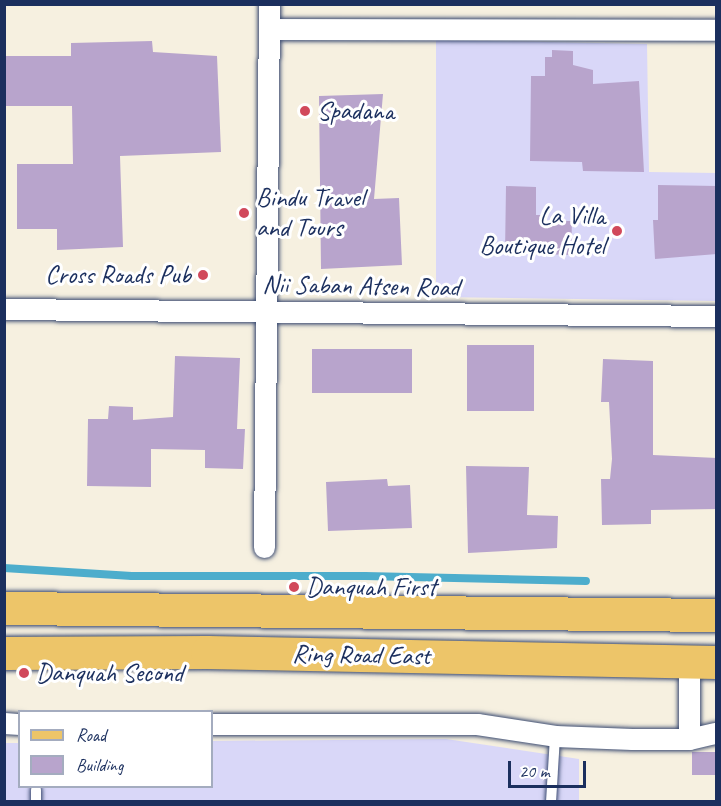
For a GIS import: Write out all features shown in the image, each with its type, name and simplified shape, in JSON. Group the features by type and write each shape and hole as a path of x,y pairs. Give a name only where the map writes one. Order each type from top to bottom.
{"main road":[{"name":"Ring Road East","path":"4,609 717,615"},
{"path":"207,652 210,609"},
{"name":"Ring Road East","path":"4,653 207,652 703,662"}],"street":[{"path":"264,547 269,4"},
{"path":"269,28 717,30"},
{"name":"Nii Saban Atsen Road","path":"4,309 717,316"},
{"path":"689,739 703,662"},
{"path":"213,724 477,724 555,736 689,739 717,733"}],"lane":[{"path":"550,801 555,736"}],"shaded area":[{"path":"436,40 647,44 649,172 716,173 716,301 436,297"},
{"path":"446,739 579,759 579,801 5,801 4,743 18,743 18,788 213,788 213,741"}],"building":[{"path":"152,41 153,52 217,56 221,152 120,156 123,247 57,250 57,229 17,229 17,164 73,164 72,106 4,106 4,56 71,56 71,43"},
{"path":"552,50 573,51 573,65 593,70 593,84 639,81 644,172 583,171 582,162 530,161 531,76 545,76 545,57 552,57"},
{"path":"383,94 374,199 399,198 402,265 321,269 319,96"},
{"path":"658,185 717,186 717,254 655,259 653,220 658,220"},
{"path":"506,186 536,187 536,215 544,215 544,221 572,221 571,255 505,253"},
{"path":"467,345 534,345 534,411 467,411"},
{"path":"312,349 412,349 412,393 312,393"},
{"path":"175,356 240,358 237,429 245,429 243,469 205,468 205,450 151,449 151,487 87,486 88,419 108,419 109,406 133,407 133,420 173,417"},
{"path":"603,359 653,361 653,455 717,458 717,509 651,510 651,524 602,525 601,479 610,479 612,459 609,402 601,402"},
{"path":"466,466 529,467 527,515 558,516 557,548 468,553"},
{"path":"387,479 388,486 410,485 412,528 328,531 326,482"},
{"path":"692,752 716,752 716,775 692,775"}],"waterway":[{"path":"4,568 132,576 365,576 586,581"}],"place":[{"name":"Spadana","path":"305,111"},
{"name":"Bindu Travel and Tours","path":"244,213"},
{"name":"La Villa Boutique Hotel","path":"617,231"},
{"name":"Cross Roads Pub","path":"203,275"},
{"name":"Danquah First","path":"294,587"},
{"name":"Danquah Second","path":"24,673"}]}
